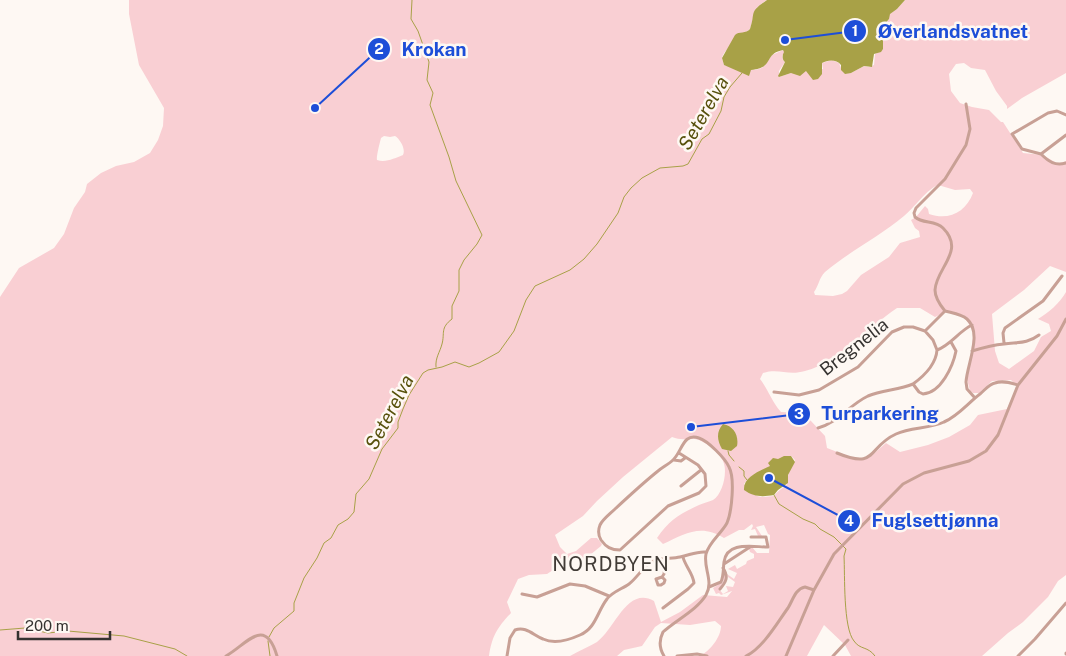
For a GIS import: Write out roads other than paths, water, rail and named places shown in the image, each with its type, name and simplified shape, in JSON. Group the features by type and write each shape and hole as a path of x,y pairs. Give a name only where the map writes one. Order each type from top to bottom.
{"street":[{"path":"966,104 970,130 966,145 945,180 916,208 914,213 918,220 936,223 942,227 950,240 952,247 951,256 936,284 935,291 936,297 945,311 966,318 972,325 975,336 966,382 967,389 974,398"},
{"path":"1066,115 1057,111 1048,113 1012,134 1022,149 1041,154 1051,163 1066,163"},
{"path":"1041,154 1066,135"},
{"path":"1004,344 1003,333 1005,328 1042,301 1062,276"},
{"path":"818,428 836,420 846,410 866,397 913,384 922,378 933,362 937,350 934,340 925,331 945,311"},
{"path":"786,656 814,590 834,554 903,484 924,473 969,461 986,451 998,435 1018,386 1057,336 1066,319"},
{"path":"937,350 951,342 963,330 972,325"},
{"name":"Bregnelia","path":"774,392 799,395 820,390 858,367 892,332 899,328 912,327 925,331"},
{"path":"972,351 1004,344 1023,343 1039,335"},
{"path":"913,384 923,394 932,392 937,387 944,378 956,351 951,342"},
{"path":"836,453 851,459 867,458 894,435 946,422 963,410 988,387 997,382 1007,382 1018,386"},
{"path":"664,656 660,647 663,632 702,600 709,587 705,560 706,552 724,527 729,515 732,482 730,468 711,446 700,438 688,439 683,444 674,460 632,493 599,527 599,535 605,545 610,549 620,550 668,506 699,493 706,486 707,481 702,470 694,462 678,453"},
{"path":"674,460 681,461 685,458"},
{"path":"681,486 702,470"},
{"path":"709,587 722,582 723,566 729,550 740,546 768,547 766,537 751,537"},
{"path":"723,566 750,547"},
{"path":"507,656 511,635 518,629 524,629 551,641 567,640 585,633 594,623 609,596 633,580 649,564 656,560 706,552"},
{"path":"663,608 694,583 693,576 683,557"},
{"path":"662,577 666,569 666,559"},
{"path":"720,589 725,584 727,578 723,566"},
{"path":"522,594 534,597 541,596 556,588 570,584 585,586 609,596"},
{"path":"746,656 753,653 760,645 789,607 798,590 805,587 814,590"},
{"path":"1018,656 1066,603"},
{"path":"226,656 248,639 257,636 270,639 277,656"},
{"path":"834,656 848,640"},
{"path":"676,656 697,654 707,656"}],"waterway":[{"path":"412,0 411,19 418,31 429,62 427,80 433,93 430,105 456,181 482,235 459,270 459,291 452,306 452,319 444,328 436,367"},
{"name":"Seterelva","path":"269,637 274,628 294,611 294,603 304,578 324,543 331,538 338,525 348,519 354,512 356,494 369,479 382,449 398,428 398,422 409,395 423,373 455,362 469,367 499,352 514,331 526,300 535,286 570,270 584,259 597,244 618,213 624,197 631,188 642,178 660,168 688,164 702,139 709,134 721,111 724,97 742,73"},
{"path":"728,451 734,461"},
{"path":"739,467 744,471 744,476 747,480"},
{"path":"774,495 779,504 815,524 834,537 846,549 844,556 845,601 850,634 856,644 870,651 875,656"},
{"path":"0,630 25,628 48,633 68,631 124,636 175,649 187,656"},
{"name":"Seterelva","path":"268,641 270,656"}],"place":[{"name":"Øverlandsvatnet","path":"785,40"},
{"name":"Krokan","path":"315,108"},
{"name":"Turparkering","path":"691,427"},
{"name":"Fuglsettjønna","path":"769,478"}],"district":[{"name":"NORDBYEN","path":"611,564"}]}
